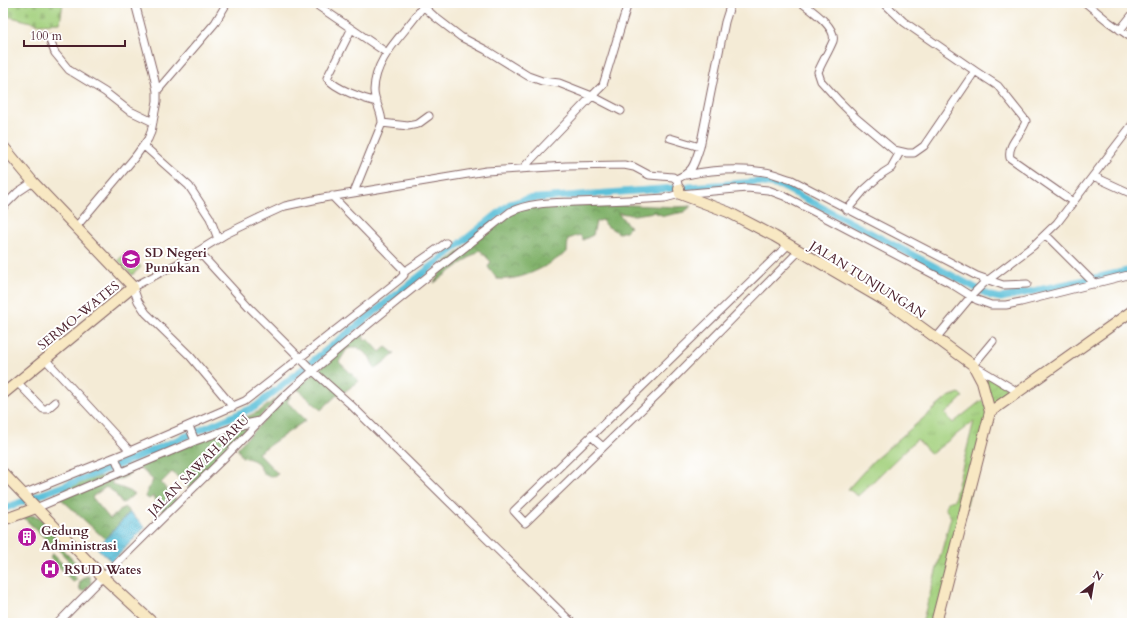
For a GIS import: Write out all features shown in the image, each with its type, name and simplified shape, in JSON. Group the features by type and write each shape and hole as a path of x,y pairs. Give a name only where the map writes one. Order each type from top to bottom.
{"street":[{"path":"76,227 144,146 151,132 157,91 135,3"},
{"path":"157,91 215,22 227,3"},
{"path":"314,3 386,53"},
{"path":"523,168 603,85 628,3"},
{"path":"678,185 692,167 700,147 725,22 731,3"},
{"path":"802,3 818,15 833,33 833,40 818,72 821,81 856,118 894,150 914,153 924,146 975,71"},
{"path":"884,3 904,22 998,86 1026,121 1011,146 1009,154 1010,158 1073,202"},
{"path":"1086,3 1132,38"},
{"path":"354,192 382,123 381,112 374,96 375,82 379,68 386,53 406,31 424,4 439,20 461,37 486,50 528,76 542,81 559,83 592,96 622,111"},
{"path":"1120,30 1132,15"},
{"path":"351,30 327,78 332,83 356,96 377,102"},
{"path":"49,38 55,53 69,70 105,92 128,110 153,122"},
{"path":"382,123 408,126 418,124 429,116"},
{"path":"936,337 985,282 1046,235 1057,223 1132,126"},
{"path":"670,138 700,147"},
{"name":"SERMO-WATES","path":"3,146 33,182 133,287 3,394"},
{"path":"144,146 189,186 210,218 218,239"},
{"path":"847,210 864,190 891,168 900,152"},
{"path":"233,407 190,356 146,313 138,301 133,287 218,239 285,206 354,192 486,171 566,166 624,165 634,167 649,175 666,176 678,185 768,190 784,196 991,305 1006,306 1132,274"},
{"path":"686,175 724,170 765,172 792,180 985,282 1003,285 1027,284"},
{"path":"1093,176 1130,193"},
{"path":"3,207 18,192 33,182"},
{"name":"JALAN TUNJUNGAN","path":"678,185 799,251 888,302 973,365 982,382 990,412 936,623"},
{"name":"JALAN SAWAH BARU","path":"58,623 228,454 259,421 312,370 371,321 510,212 529,205 665,198 678,185"},
{"path":"332,196 403,269 404,272"},
{"path":"1046,235 1094,283"},
{"path":"23,495 116,459 130,451 189,427 245,401 301,359 399,280 404,275 404,272 446,243"},
{"path":"788,245 514,511 526,523 666,386 799,251"},
{"path":"198,251 250,308 312,370 350,404 572,623"},
{"path":"990,412 1132,311"},
{"path":"993,340 973,365 1018,392"},
{"path":"45,359 130,451"},
{"path":"18,383 43,410 47,409 55,402"},
{"path":"3,520 194,439 259,421"},
{"path":"189,427 194,439"},
{"path":"591,436 603,447"},
{"path":"116,459 121,470"},
{"path":"3,473 33,506 103,577 153,623"}],"green space":[{"path":"3,3 63,3 60,23 39,24 3,15"},
{"path":"606,204 677,207 692,206 684,212 664,216 654,212 635,215 618,213 630,227 626,231 619,233 605,225 602,220 596,222 593,235 583,240 580,235 568,239 567,252 535,272 517,278 497,279 488,267 491,262 480,250 434,283 446,262 514,210 528,206"},
{"path":"127,252 141,267 132,275 118,260"},
{"path":"363,332 364,340 368,339 380,352 386,347 395,354 375,369 369,356 357,347 347,349 339,362 359,381 340,395 338,394 321,410 296,389"},
{"path":"982,372 1010,389 1010,395 996,404 991,402"},
{"path":"285,391 190,488 172,472 161,483 177,500 165,513 156,504 154,496 149,499 146,497 153,480 138,466 130,474 120,480 112,480 112,484 134,494 125,502 122,503 114,492 106,487 92,497 110,519 124,507 130,512 105,539 59,497 66,489 78,482 91,478 102,477 260,411"},
{"path":"959,393 963,397 945,414 953,423 982,400 990,412 937,623 922,623 951,517 945,508 947,502 954,500 974,421 931,454 917,439 858,496 848,489 873,461 948,397"},
{"path":"289,395 291,395 287,402 306,420 258,453 278,474 267,476 256,462 242,457 237,448"},
{"path":"30,515 39,517 59,536 51,544 24,518"},
{"path":"59,547 82,569 81,571 79,572 58,549"},
{"path":"52,554 77,579 74,582 50,557"},
{"path":"87,576 90,577 91,583 85,590 81,591 79,587 80,582"}],"water":[{"path":"130,512 145,527 112,562 97,548"}],"waterway":[{"path":"3,509 118,465 255,407 510,204 526,199 757,182 781,186 991,296 1001,298 1132,270"}],"place":[{"name":"SD Negeri Punukan","path":"131,259"},
{"name":"Gedung Administrasi","path":"27,537"},
{"name":"RSUD Wates","path":"50,569"}]}
